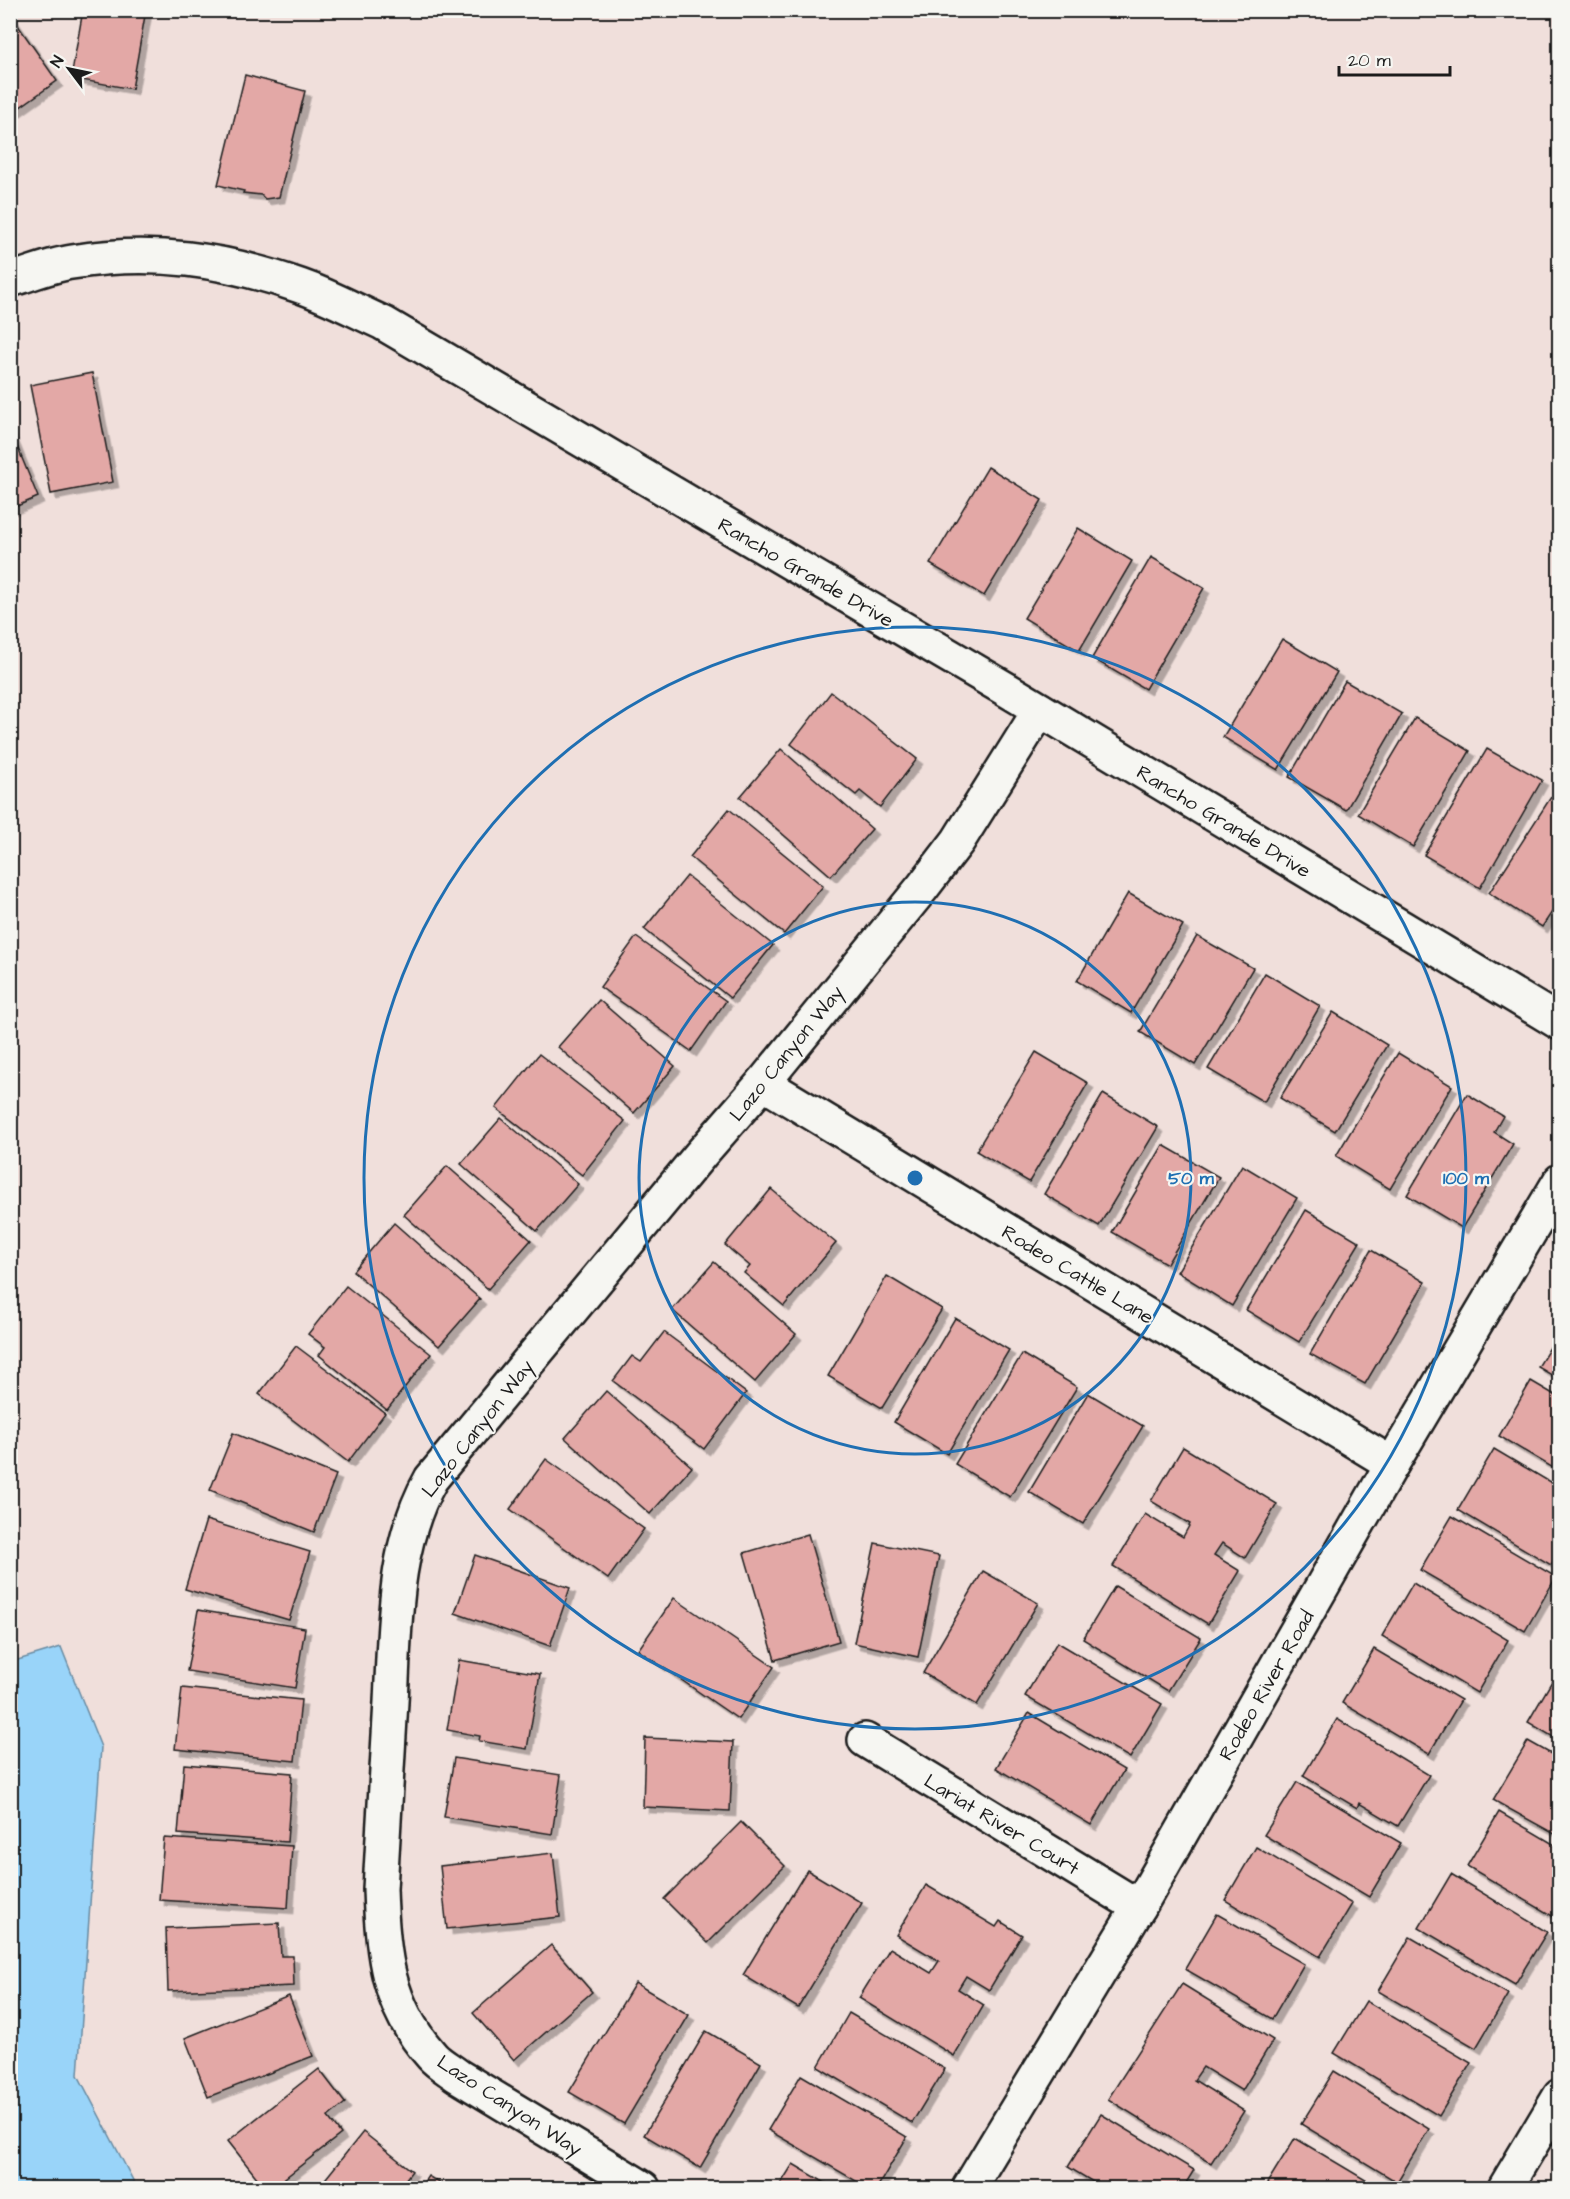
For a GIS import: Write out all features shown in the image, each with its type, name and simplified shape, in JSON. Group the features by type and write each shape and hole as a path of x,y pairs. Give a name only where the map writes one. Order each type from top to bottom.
{"street":[{"name":"Rancho Grande Drive","path":"10,280 69,262 124,256 174,256 231,266 302,286 383,323 1040,710 1560,1023"},
{"name":"Lazo Canyon Way","path":"643,2188 441,2064 412,2030 387,1974 382,1936 381,1889 397,1595 408,1533 418,1502 431,1479 701,1154 763,1083 958,841 1040,710"},
{"name":"Rodeo Cattle Lane","path":"763,1083 1392,1464"},
{"name":"Rodeo River Road","path":"969,2188 1139,1907 1392,1464 1560,1180"},
{"name":"Lariat River Court","path":"865,1740 1139,1907"},
{"path":"1505,2188 1560,2096"}],"water":[{"path":"61,1647 101,1747 78,2075 137,2188 11,2188 11,1662"}],"building":[{"path":"83,10 146,10 132,89 71,78"},
{"path":"10,14 57,81 10,114"},
{"path":"245,75 305,91 279,197 265,199 261,195 243,193 244,191 218,185"},
{"path":"92,373 113,482 51,494 30,385"},
{"path":"10,429 38,497 10,509"},
{"path":"988,467 1042,500 984,596 930,564"},
{"path":"1078,528 1132,561 1079,651 1024,618"},
{"path":"1151,557 1204,588 1145,689 1092,658"},
{"path":"1282,639 1337,672 1278,770 1223,737"},
{"path":"1345,681 1402,714 1346,810 1289,777"},
{"path":"831,692 917,759 880,807 860,791 856,795 791,744"},
{"path":"1415,718 1470,751 1413,847 1358,814"},
{"path":"781,749 872,829 831,876 740,797"},
{"path":"1487,749 1542,780 1480,888 1424,855"},
{"path":"1551,797 1560,803 1560,900 1542,927 1489,893"},
{"path":"729,809 823,886 784,934 690,857"},
{"path":"687,876 773,945 730,998 644,929"},
{"path":"1128,893 1183,925 1131,1013 1077,981"},
{"path":"1197,936 1253,968 1195,1065 1140,1032"},
{"path":"636,937 726,1001 691,1051 600,987"},
{"path":"1265,973 1320,1006 1264,1102 1208,1069"},
{"path":"599,1000 675,1066 634,1113 558,1047"},
{"path":"1333,1012 1387,1045 1335,1131 1280,1098"},
{"path":"1036,1052 1088,1083 1029,1182 976,1151"},
{"path":"1398,1053 1452,1086 1390,1189 1336,1156"},
{"path":"539,1054 625,1121 582,1175 496,1108"},
{"path":"1103,1094 1158,1127 1099,1226 1044,1194"},
{"path":"1467,1094 1503,1116 1494,1132 1513,1144 1462,1228 1407,1195"},
{"path":"501,1118 578,1184 537,1231 461,1164"},
{"path":"1163,1145 1219,1177 1167,1264 1112,1232"},
{"path":"1242,1165 1297,1198 1232,1306 1177,1272"},
{"path":"447,1166 531,1240 488,1289 404,1215"},
{"path":"771,1189 836,1243 784,1306 744,1273 750,1266 725,1245"},
{"path":"1306,1210 1360,1242 1299,1342 1246,1310"},
{"path":"394,1223 480,1299 439,1346 353,1271"},
{"path":"1371,1250 1425,1282 1365,1384 1310,1354"},
{"path":"714,1262 796,1334 755,1382 672,1310"},
{"path":"887,1276 942,1309 882,1408 828,1376"},
{"path":"346,1286 431,1354 387,1410 319,1355 325,1347 308,1334"},
{"path":"955,1318 1009,1350 947,1454 894,1422"},
{"path":"1560,1331 1560,1380 1538,1367"},
{"path":"664,1332 746,1393 704,1449 613,1381 632,1356 641,1362"},
{"path":"296,1346 385,1413 348,1462 259,1394"},
{"path":"1022,1354 1077,1387 1010,1497 955,1464"},
{"path":"1531,1381 1560,1398 1560,1472 1499,1436"},
{"path":"606,1391 692,1467 650,1514 565,1438"},
{"path":"1088,1393 1143,1426 1083,1524 1029,1492"},
{"path":"233,1433 336,1475 314,1532 210,1490"},
{"path":"1183,1447 1277,1504 1245,1558 1222,1543 1214,1555 1240,1571 1208,1624 1113,1566 1145,1514 1183,1537 1190,1524 1151,1501"},
{"path":"1494,1449 1560,1488 1560,1551 1551,1565 1458,1510"},
{"path":"546,1459 644,1529 608,1579 510,1509"},
{"path":"1452,1516 1556,1577 1525,1631 1420,1570"},
{"path":"206,1520 310,1552 289,1620 185,1589"},
{"path":"808,1534 839,1641 775,1660 744,1553"},
{"path":"875,1543 939,1556 918,1657 854,1643"},
{"path":"475,1555 570,1588 550,1646 455,1613"},
{"path":"983,1571 1038,1603 977,1705 923,1673"},
{"path":"1413,1583 1508,1640 1477,1693 1382,1636"},
{"path":"1115,1586 1201,1638 1168,1691 1083,1639"},
{"path":"674,1598 774,1667 738,1719 638,1650"},
{"path":"198,1610 305,1628 295,1688 187,1671"},
{"path":"1057,1642 1162,1704 1130,1758 1025,1696"},
{"path":"1374,1649 1461,1700 1429,1754 1342,1703"},
{"path":"459,1660 540,1674 527,1749 479,1741 480,1736 447,1730"},
{"path":"1560,1669 1560,1741 1528,1722"},
{"path":"182,1688 301,1700 295,1761 175,1749"},
{"path":"1029,1713 1124,1770 1091,1825 996,1768"},
{"path":"1337,1719 1429,1775 1398,1826 1359,1803 1357,1808 1303,1776"},
{"path":"645,1738 733,1742 730,1811 643,1807"},
{"path":"1528,1741 1560,1759 1560,1837 1493,1800"},
{"path":"454,1758 561,1775 552,1834 444,1817"},
{"path":"184,1764 292,1773 287,1842 178,1834"},
{"path":"1297,1782 1401,1843 1369,1897 1264,1835"},
{"path":"1499,1812 1560,1848 1560,1908 1554,1917 1467,1866"},
{"path":"741,1822 785,1866 708,1943 664,1899"},
{"path":"164,1838 292,1846 288,1908 159,1900"},
{"path":"1256,1847 1352,1904 1320,1957 1225,1900"},
{"path":"553,1853 560,1917 447,1929 440,1866"},
{"path":"807,1870 862,1903 798,2008 743,1975"},
{"path":"1451,1874 1547,1932 1515,1984 1419,1928"},
{"path":"926,1885 996,1927 1000,1921 1022,1935 989,1990 966,1976 958,1989 984,2005 954,2056 859,1998 890,1948 931,1973 939,1961 896,1935"},
{"path":"1217,1914 1304,1964 1272,2019 1185,1969"},
{"path":"279,1923 281,1956 293,1956 294,1986 168,1991 166,1928"},
{"path":"1410,1937 1508,1994 1476,2048 1378,1991"},
{"path":"551,1945 592,1992 514,2060 473,2013"},
{"path":"635,1983 689,2015 624,2124 569,2092"},
{"path":"1182,1984 1273,2040 1242,2091 1203,2067 1194,2080 1244,2111 1211,2163 1108,2099"},
{"path":"289,1996 313,2056 208,2097 185,2038"},
{"path":"1366,2001 1471,2063 1439,2116 1334,2053"},
{"path":"849,2013 945,2069 912,2123 818,2067"},
{"path":"706,2031 761,2063 700,2168 644,2135"},
{"path":"319,2069 345,2103 328,2117 341,2134 272,2188 265,2188 228,2141"},
{"path":"1334,2071 1429,2129 1397,2182 1301,2124"},
{"path":"801,2075 907,2137 877,2188 868,2188 768,2130"},
{"path":"1101,2114 1194,2170 1183,2188 1103,2188 1068,2167"},
{"path":"363,2132 412,2171 399,2188 318,2188"},
{"path":"1295,2138 1379,2188 1264,2188"},
{"path":"793,2164 834,2188 778,2188"},
{"path":"428,2176 448,2188 420,2188"},
{"path":"1059,2182 1071,2188 1055,2188"}]}
